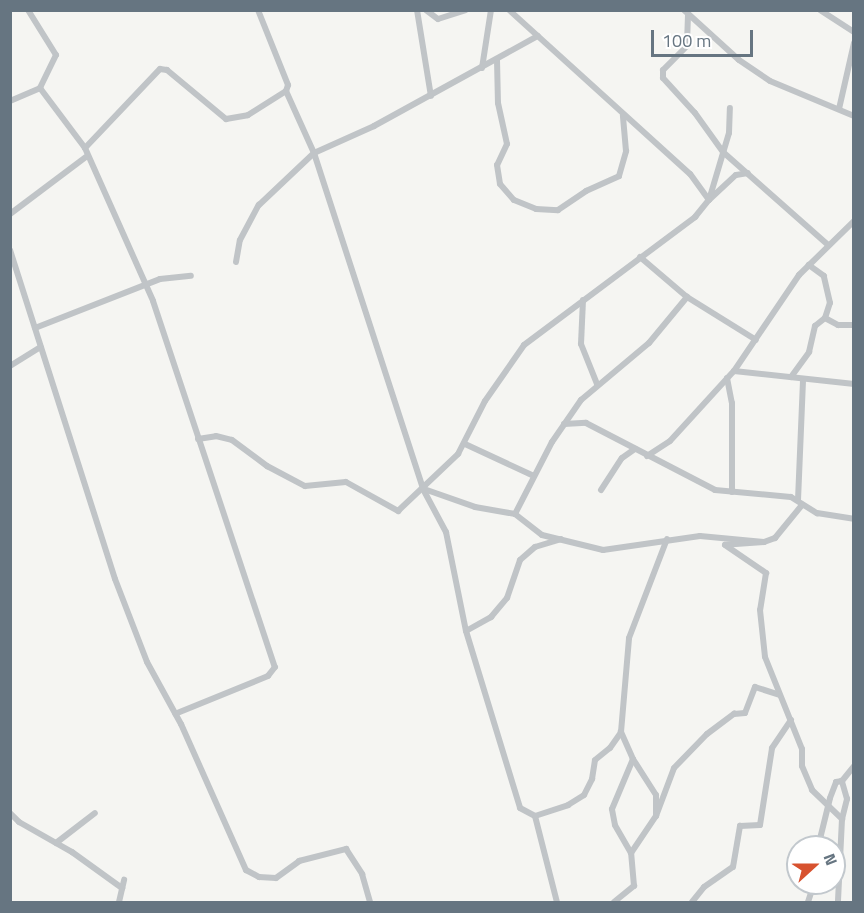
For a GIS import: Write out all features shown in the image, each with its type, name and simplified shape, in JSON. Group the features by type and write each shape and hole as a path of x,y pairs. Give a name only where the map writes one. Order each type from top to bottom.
{"street":[{"path":"10,101 40,88 56,56 28,10"},
{"path":"85,148 160,69 167,70 226,119 248,115 286,91 288,85 258,10"},
{"path":"417,10 431,96"},
{"path":"426,10 438,19 466,10"},
{"path":"482,68 490,10"},
{"path":"508,10 690,174 709,200"},
{"path":"820,10 854,32"},
{"path":"686,13 770,81 854,116"},
{"path":"686,13 687,46 662,74 723,153 828,245"},
{"path":"236,262 240,240 259,205 314,153 431,96 538,36"},
{"path":"839,109 854,43"},
{"path":"497,60 498,103 507,144 497,165 500,184 514,200 536,208 558,210 586,191 619,176 626,151 623,115"},
{"path":"40,88 85,148 86,157 146,285 275,667 268,676 175,714"},
{"path":"286,91 314,153 423,489 446,532 466,631 520,808 535,816 557,903"},
{"path":"709,200 723,153 730,108"},
{"path":"10,214 86,157"},
{"path":"198,439 216,436 232,440 267,466 304,486 346,482 398,511 423,489 465,444 485,401 514,357 534,335 699,213 709,200 736,175 748,173"},
{"path":"647,456 670,441 728,378 809,265 854,222"},
{"path":"10,250 115,579 147,662 175,714 246,870 259,877 276,878 299,861 346,849 362,874 370,903"},
{"path":"639,257 687,297 756,340"},
{"path":"790,377 809,352 815,326 825,318 829,286 824,276 809,265"},
{"path":"35,328 160,279 191,276"},
{"path":"515,514 564,424 597,384 649,343 687,297"},
{"path":"583,300 580,344 597,384"},
{"path":"825,318 838,325 854,325"},
{"path":"10,366 41,347"},
{"path":"734,371 790,377 803,381 854,384"},
{"path":"728,378 732,403 732,492"},
{"path":"803,381 800,502 775,538 764,542 725,545 766,573 760,610 765,657 802,749 803,770 812,790 842,819"},
{"path":"564,424 586,423 708,487 800,502 817,513 854,519"},
{"path":"465,444 534,476"},
{"path":"601,490 622,459 635,449"},
{"path":"423,489 475,507 515,514 542,535 563,538 603,550 699,536 764,542"},
{"path":"466,631 497,610 525,555 535,547 563,538"},
{"path":"656,816 656,795 633,759 621,732 629,638 667,539"},
{"path":"631,853 656,816 674,768 707,734 734,714 745,713 755,687 779,695"},
{"path":"692,903 706,885 733,867 740,826 760,825 772,748 791,720"},
{"path":"535,816 584,795 592,779 595,760 610,748 621,732"},
{"path":"614,903 634,886 631,853 615,825 612,809 633,759"},
{"path":"821,835 836,782 842,781 854,766"},
{"path":"838,903 842,819 847,799 842,781"},
{"path":"10,813 19,822 56,843 122,888"},
{"path":"56,843 95,813"},
{"path":"119,903 124,879"}]}
